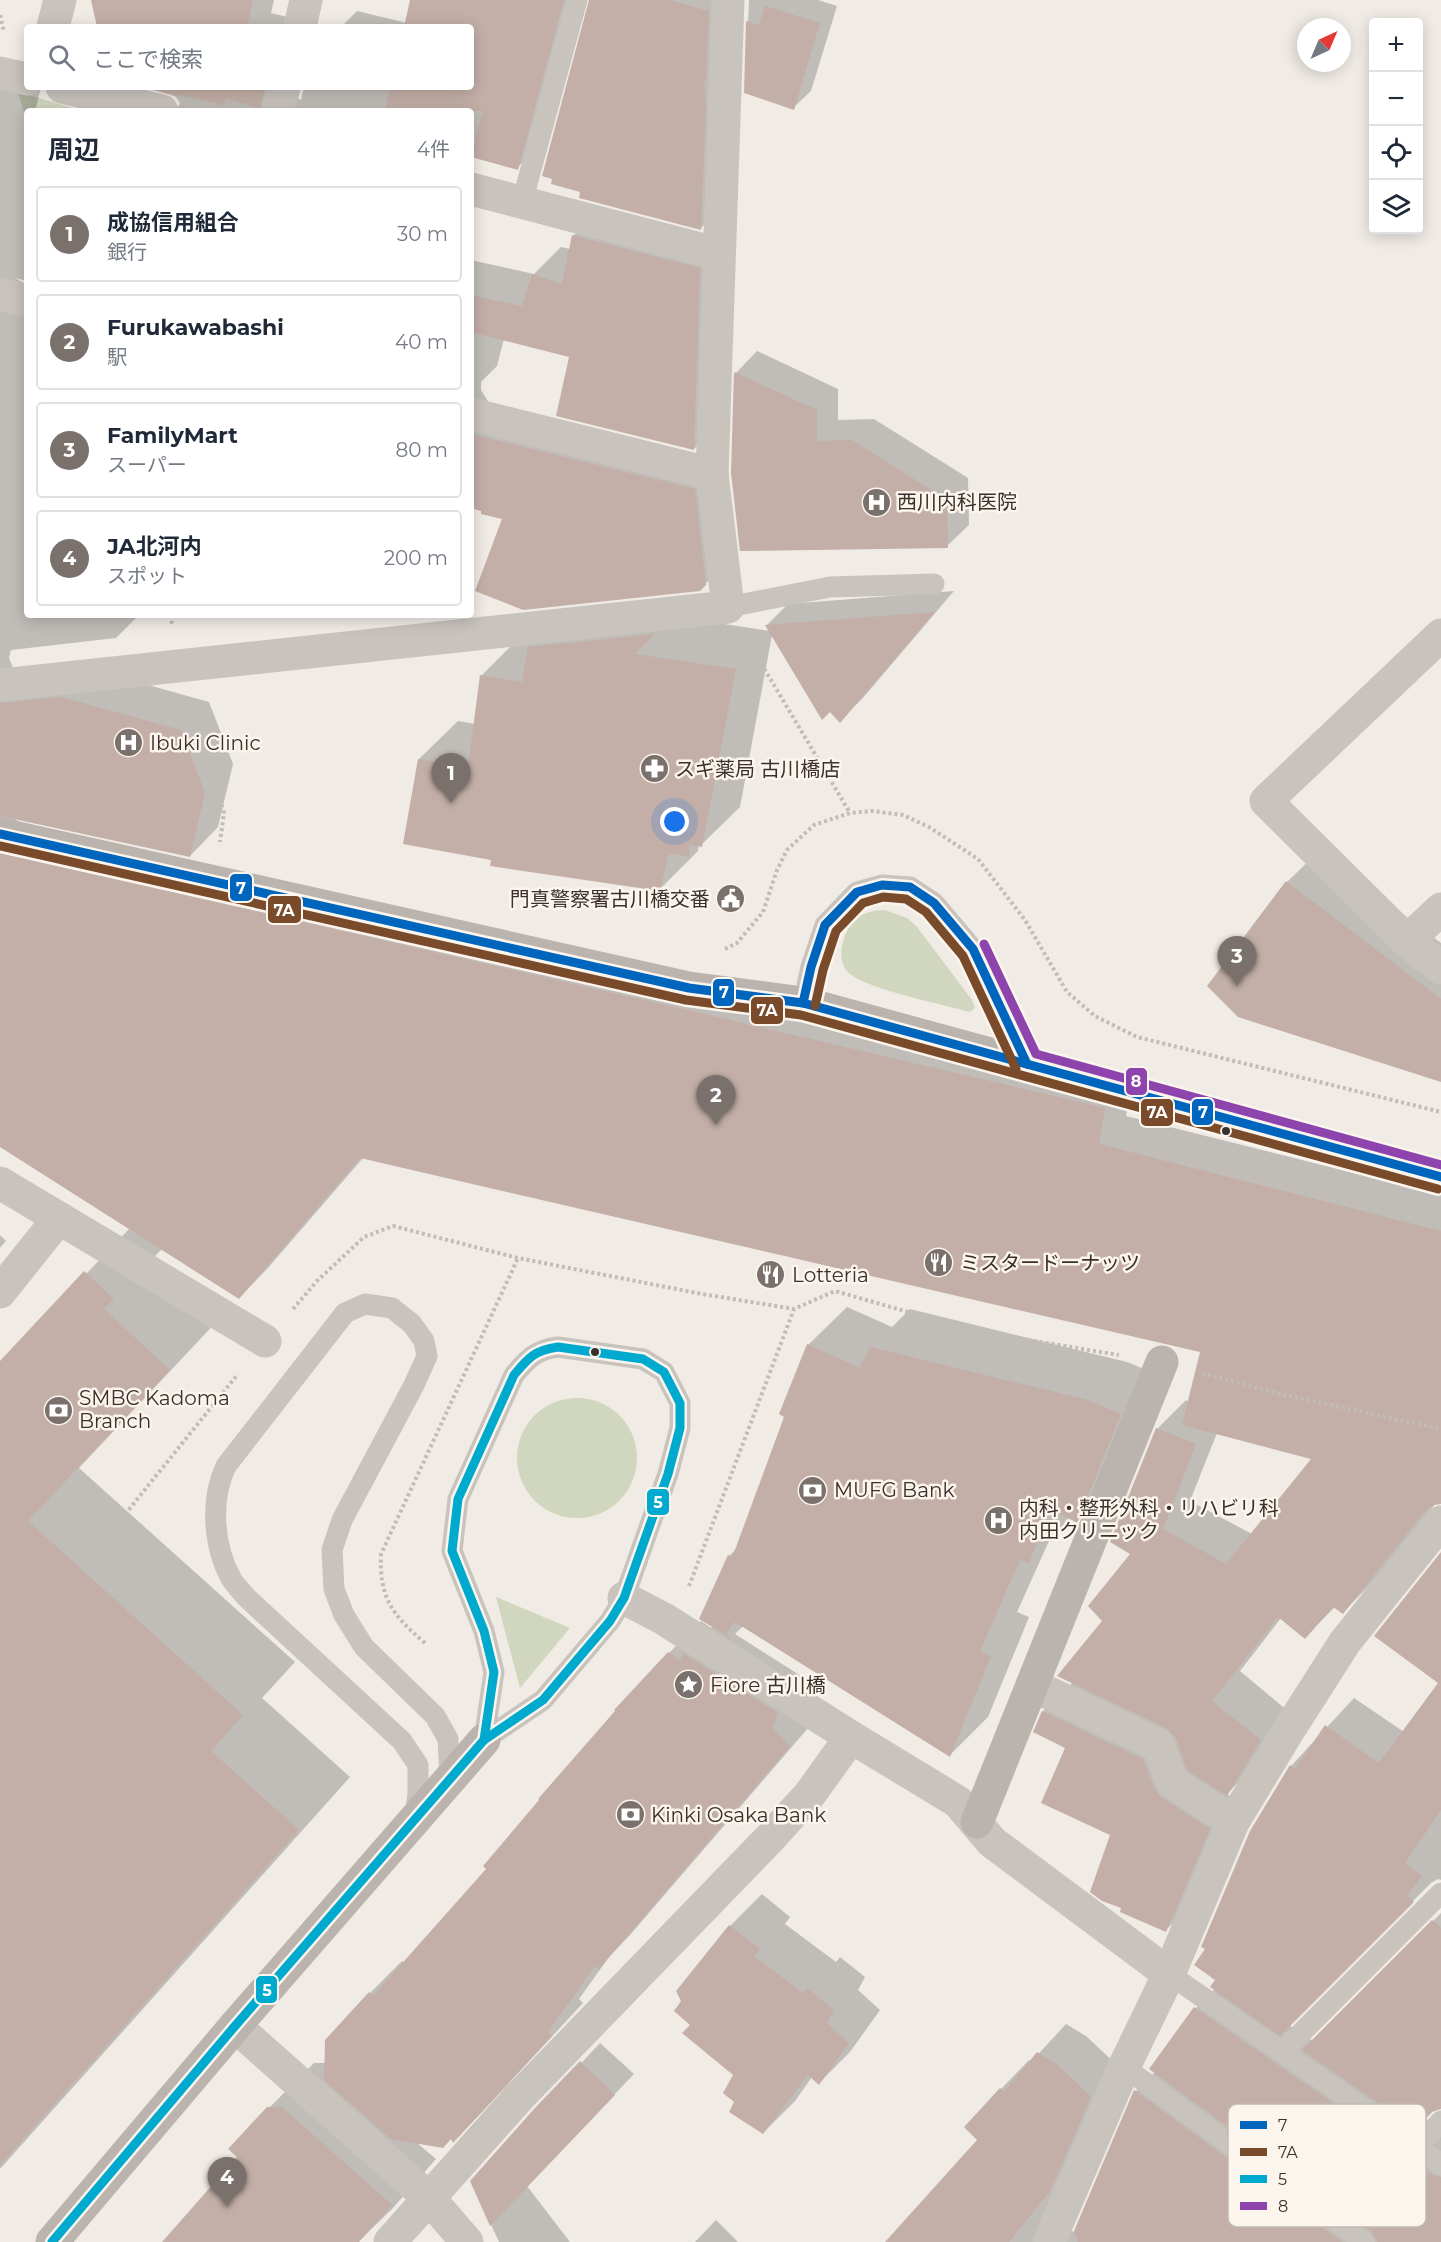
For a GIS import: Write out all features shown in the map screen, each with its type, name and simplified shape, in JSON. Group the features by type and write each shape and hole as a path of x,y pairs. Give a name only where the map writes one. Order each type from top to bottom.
{"main road":[{"path":"0,834 689,988 803,1003 1441,1177"},
{"path":"977,1822 1162,1362"},
{"path":"52,2242 235,2026 484,1740"}],"street":[{"path":"301,24 306,0"},
{"path":"0,686 728,607 712,474 728,0"},
{"path":"0,73 24,78"},
{"path":"74,90 150,108"},
{"path":"279,108 283,90"},
{"path":"474,190 719,254"},
{"path":"0,294 24,300"},
{"path":"474,415 712,474"},
{"path":"1441,635 1266,801 1407,941 1441,968"},
{"path":"1407,941 1441,909"},
{"path":"0,1183 265,1341"},
{"path":"0,1292 59,1218"},
{"path":"1049,2242 1124,2067 1169,1974 1233,1822 1345,1642 1441,1522"},
{"path":"624,1598 664,1619 958,1802 992,1842 1169,1974"},
{"path":"1032,1685 1158,1745 1172,1782 1233,1822"},
{"path":"390,2242 520,2096 771,1837 810,1794 851,1737"},
{"path":"235,2026 429,2198 467,2242"}],"lane":[{"path":"522,202 577,0"},
{"path":"728,607 830,587 934,584"},
{"path":"803,1003 811,967 825,925 857,892 882,885 910,887 934,903 973,949 1028,1064"},
{"path":"414,1821 418,1794 418,1765 402,1741 247,1598 232,1580 221,1552 216,1524 219,1481 226,1466 345,1313 366,1304 392,1308 412,1324 424,1341 427,1356 414,1385 342,1520 332,1550 333,1589 344,1616 364,1647 435,1716 448,1739 450,1779"},
{"path":"558,1347 643,1359 664,1372 680,1402 680,1428 668,1474 624,1598 610,1621 543,1700 484,1740 494,1672 484,1632 452,1551 458,1499 514,1375 528,1358 543,1349 558,1347"},
{"path":"1282,2052 1441,1893"},
{"path":"1169,1974 1357,2104"},
{"path":"1124,2067 1228,2143"},
{"path":"1426,2137 1441,2121"},
{"path":"1426,2153 1441,2165"},
{"path":"1343,2227 1364,2242"}],"path":[{"path":"728,607 850,813"},
{"path":"171,618 180,665 224,813 218,851"},
{"path":"718,952 737,943 763,912 777,870 787,850 814,825 850,813 872,811 903,815 929,827 978,859 1025,920 1067,992 1095,1016 1137,1037 1441,1112"},
{"path":"1121,1132 1149,1150 1441,1224"},
{"path":"110,1533 265,1341 317,1281 364,1237 393,1226 518,1258 702,1294 794,1309 835,1291 974,1331 1162,1362 1276,1393 1441,1429"},
{"path":"686,1595 794,1309"}],"green space":[{"path":"18,92 74,108 24,108 24,113"},
{"path":"885,910 907,918 917,927 972,1000 975,1008 970,1012 907,996 873,986 850,974 842,959 843,941 847,931 863,914"},
{"path":"577,1398 600,1403 619,1416 632,1435 637,1458 632,1481 619,1500 600,1513 577,1518 554,1513 535,1500 522,1481 517,1458 522,1435 535,1416 554,1403"},
{"path":"496,1597 570,1628 520,1688"}],"building":[{"path":"91,0 253,0 248,24 96,24"},
{"path":"410,0 564,0 518,170 474,158 474,146 483,111 474,111 474,108 386,108 389,90 474,90 474,24 405,24"},
{"path":"589,0 669,0 709,11 706,81 704,81 706,104 701,230 579,198 580,192 551,184 552,179 542,176"},
{"path":"765,6 820,23 794,110 744,93 746,21 759,25"},
{"path":"153,90 264,90 260,108 226,99 224,105 175,94 175,96"},
{"path":"572,235 700,268 694,450 556,416 569,357 474,333 474,296 522,306 532,274 562,284"},
{"path":"734,372 817,410 817,441 852,440 947,500 948,548 740,551 731,473"},
{"path":"474,435 695,489 706,585 700,591 523,610 475,591 502,519 481,514 481,511 474,509"},
{"path":"935,612 840,723 830,712 822,720 765,625"},
{"path":"655,634 635,654 736,669 702,847 689,844 689,857 669,853 660,891 490,866 491,860 403,844 418,759 468,767 480,675 522,682 528,647"},
{"path":"61,697 181,730 205,793 190,857 0,816 0,703"},
{"path":"0,853 1105,1108 1099,1144 1441,1231 1441,1504 1426,1510 1343,1614 1333,1607 1305,1639 1278,1617 1212,1701 1261,1740 1227,1796 1187,1770 1176,1738 1166,1728 1057,1676 1102,1621 1088,1606 1130,1554 1110,1542 1156,1428 1196,1444 1163,1529 1226,1564 1311,1459 1182,1425 1200,1352 360,1158 239,1299 0,1147"},
{"path":"1286,881 1441,999 1441,1082 1238,1017 1207,986"},
{"path":"84,1271 114,1299 104,1309 170,1370 28,1521 243,1715 211,1751 299,1830 0,2165 0,1361"},
{"path":"807,1344 860,1368 870,1347 1088,1400 1121,1414 1077,1523 1051,1508 1029,1563 1020,1560 980,1651 991,1656 950,1757 735,1622 726,1633 732,1639 699,1619 728,1555 732,1558 784,1417 779,1414"},
{"path":"1441,1552 1441,1810 1405,1863 1422,1876 1407,1895 1414,1902 1280,2036 1210,1987 1215,1980 1194,1965 1205,1949 1201,1947 1250,1831 1290,1765 1295,1769 1325,1725 1379,1763 1438,1683 1374,1636"},
{"path":"668,1652 680,1661 683,1653 778,1713 772,1728 790,1746 599,1969 595,1966 548,2032 552,2036 453,2143 451,2139 443,2148 391,2139 324,2080 325,2040 369,1992 373,1996 486,1869 483,1866 538,1799 614,1710"},
{"path":"1042,1711 1143,1759 1154,1789 1161,1797 1210,1829 1166,1932 1120,1912 1121,1908 1102,1901 1090,1892 1110,1835 1041,1803 1065,1748 1033,1732"},
{"path":"1432,1920 1441,1928 1441,2109 1432,2112 1426,2118 1426,2104 1380,2104 1302,2050"},
{"path":"729,1925 760,1949 754,1956 803,1993 807,1988 834,2010 827,2023 849,2043 819,2085 808,2075 763,2134 729,2112 734,2102 723,2093 733,2075 682,2033 690,2025 674,2011 681,2001 676,1991"},
{"path":"1194,2007 1335,2104 1228,2104 1228,2127 1149,2069"},
{"path":"1037,2052 1058,2065 1091,2097 1050,2191 1009,2242 885,2242 977,2140 964,2127 1000,2088 1004,2092"},
{"path":"580,2061 615,2095 490,2226 470,2181"},
{"path":"1134,2090 1228,2159 1228,2227 1321,2227 1342,2242 1078,2242 1074,2231"},
{"path":"267,2107 282,2107 392,2205 359,2242 162,2242 237,2157 228,2149"},
{"path":"1426,2169 1433,2175 1441,2177 1441,2242 1377,2242 1372,2232 1365,2227 1426,2227"}],"transit line":[{"name":"7","path":"0,834 689,988 803,1003 1441,1177"},
{"name":"7A","path":"0,846 686,1000 801,1015 1438,1189"},
{"name":"7","path":"803,1003 811,967 825,925 857,892 882,885 910,887 934,903 973,949 1027,1064"},
{"name":"7A","path":"815,1006 823,970 836,931 863,903 883,897 906,899 926,912 963,956 1016,1069"},
{"name":"8","path":"984,944 1036,1054 1441,1165"},
{"name":"5","path":"558,1347 643,1359 664,1372 680,1403 680,1428 668,1474 624,1598 610,1621 543,1700 484,1740 494,1672 484,1631 452,1551 458,1499 514,1375 533,1356 543,1350 558,1347"},
{"name":"5","path":"52,2242 235,2026 484,1740"}],"place":[{"name":"西川内科医院","path":"876,502"},
{"name":"Ibuki Clinic","path":"129,743"},
{"name":"スギ薬局 古川橋店","path":"654,769"},
{"name":"成協信用組合","path":"451,803"},
{"name":"門真警察署古川橋交番","path":"731,899"},
{"name":"FamilyMart","path":"1237,986"},
{"name":"Furukawabashi","path":"716,1125"},
{"name":"ミスタードーナッツ","path":"939,1263"},
{"name":"Lotteria","path":"771,1275"},
{"name":"SMBC Kadoma Branch","path":"58,1410"},
{"name":"MUFG Bank","path":"813,1490"},
{"name":"内科・整形外科・リハビリ科 内田クリニック","path":"998,1520"},
{"name":"Fiore 古川橋","path":"689,1685"},
{"name":"Kinki Osaka Bank","path":"630,1815"},
{"name":"JA北河内","path":"227,2207"}]}
